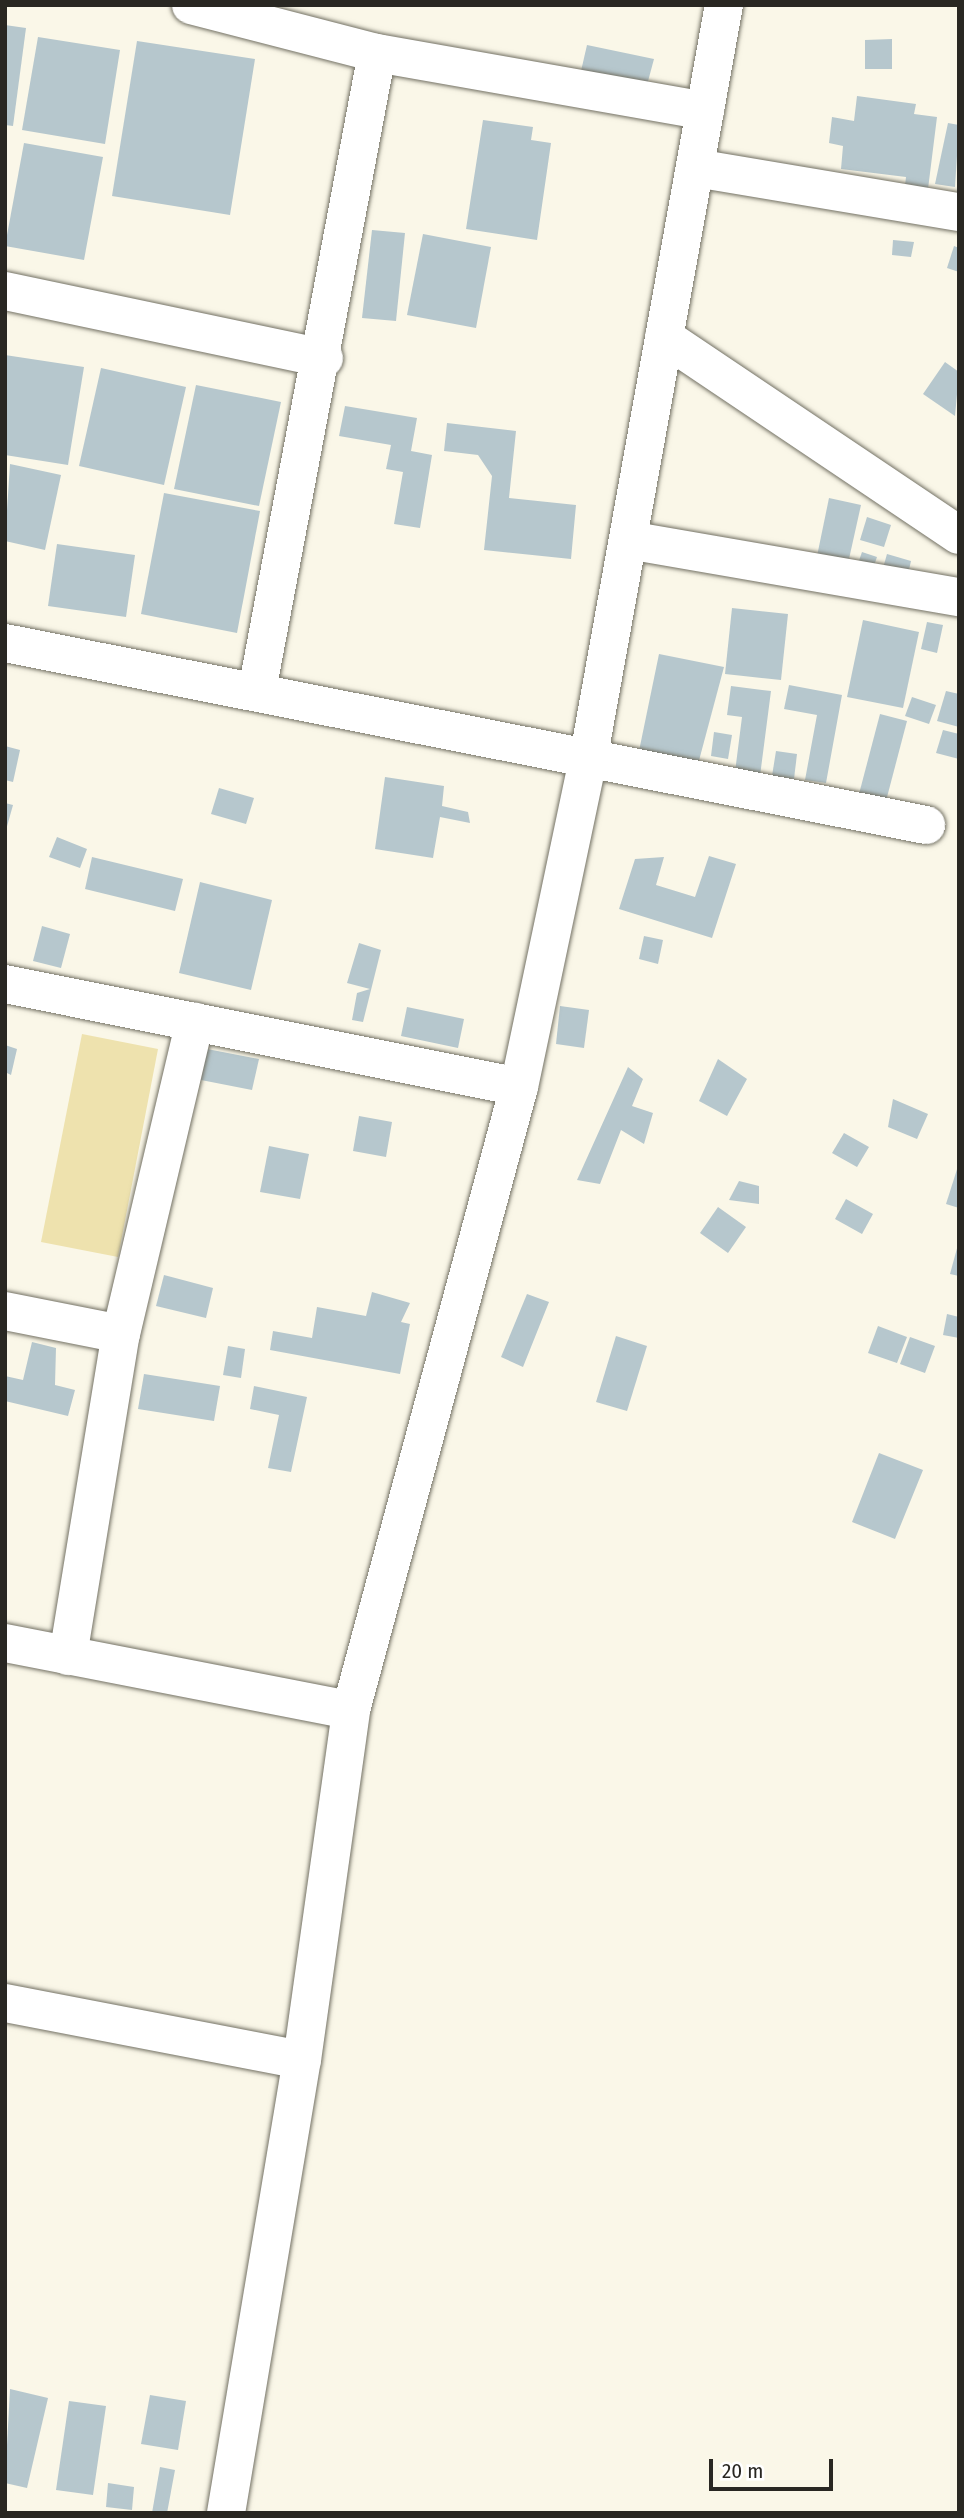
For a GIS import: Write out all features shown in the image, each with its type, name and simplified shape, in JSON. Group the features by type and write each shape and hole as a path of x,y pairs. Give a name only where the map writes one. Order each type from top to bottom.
{"street":[{"path":"191,5 377,52 705,111"},
{"path":"226,2513 302,2060 351,1710 520,1087 589,755 724,5"},
{"path":"257,691 324,358 377,52"},
{"path":"695,168 959,212"},
{"path":"5,291 324,358"},
{"path":"664,337 959,535"},
{"path":"628,540 959,597"},
{"path":"5,643 589,755 926,825"},
{"path":"5,984 520,1087"},
{"path":"68,1656 121,1334 195,1022"},
{"path":"5,1311 121,1334"},
{"path":"5,1643 351,1710"},
{"path":"5,2003 302,2060"}],"shaded area":[{"path":"82,1034 158,1049 118,1257 41,1242"}],"building":[{"path":"5,25 26,28 13,126 5,125"},
{"path":"38,37 120,50 105,144 22,130"},
{"path":"892,39 892,69 865,69 865,40"},
{"path":"137,41 255,59 230,215 112,196"},
{"path":"587,45 654,59 647,85 581,71"},
{"path":"857,96 916,104 914,114 937,117 927,197 904,194 906,177 841,169 843,146 829,143 832,117 854,121"},
{"path":"483,120 533,127 531,140 551,143 537,240 466,229"},
{"path":"948,123 959,125 955,187 935,184"},
{"path":"24,143 103,157 84,260 5,246"},
{"path":"372,230 405,233 396,321 362,318"},
{"path":"423,234 491,247 476,328 407,315"},
{"path":"893,240 914,242 911,257 892,255"},
{"path":"954,246 959,248 959,272 947,268"},
{"path":"5,355 84,367 68,465 5,455"},
{"path":"945,362 959,372 955,416 923,394"},
{"path":"101,368 186,387 164,485 79,466"},
{"path":"196,385 281,402 259,506 174,489"},
{"path":"345,406 417,418 411,451 432,455 420,528 394,524 403,472 386,469 391,445 339,436"},
{"path":"447,423 516,431 509,498 576,505 571,559 484,550 492,476 478,455 444,451"},
{"path":"10,464 61,475 45,550 5,541"},
{"path":"164,493 260,511 237,633 141,614"},
{"path":"829,498 861,505 847,568 816,561"},
{"path":"867,517 891,525 884,547 860,540"},
{"path":"57,544 135,555 126,617 48,606"},
{"path":"862,552 877,557 870,577 855,572"},
{"path":"887,554 911,561 906,583 881,575"},
{"path":"732,608 788,614 781,680 725,674"},
{"path":"863,620 919,632 903,708 847,697"},
{"path":"927,622 943,625 937,653 921,649"},
{"path":"659,654 724,667 697,768 639,751"},
{"path":"789,685 842,695 826,783 805,780 817,715 784,709"},
{"path":"731,686 771,691 760,776 735,772 742,717 727,715"},
{"path":"946,691 959,694 959,727 937,721"},
{"path":"912,697 936,705 929,724 905,716"},
{"path":"880,714 907,721 886,801 859,794"},
{"path":"943,730 959,734 959,759 936,753"},
{"path":"714,732 732,735 728,759 711,756"},
{"path":"5,746 20,750 13,782 5,780"},
{"path":"776,751 797,754 794,779 772,776"},
{"path":"385,777 444,786 442,806 468,812 470,823 440,817 433,858 375,849"},
{"path":"219,788 254,798 246,824 211,814"},
{"path":"5,803 13,805 6,830 5,830"},
{"path":"57,837 87,849 80,868 49,857"},
{"path":"709,856 736,864 712,938 619,909 635,859 664,857 656,885 695,897"},
{"path":"92,857 183,879 175,911 85,889"},
{"path":"200,882 272,900 251,990 179,973"},
{"path":"42,926 70,934 61,968 33,961"},
{"path":"644,936 663,940 658,964 639,959"},
{"path":"359,943 381,950 363,1022 352,1020 357,993 370,989 347,983"},
{"path":"560,1006 589,1010 584,1048 556,1044"},
{"path":"407,1007 464,1019 458,1048 401,1036"},
{"path":"5,1045 17,1049 11,1075 5,1072"},
{"path":"207,1049 259,1059 252,1090 201,1080"},
{"path":"718,1059 747,1079 727,1116 699,1101"},
{"path":"628,1067 643,1079 632,1106 653,1113 644,1144 621,1130 600,1184 577,1180"},
{"path":"893,1099 928,1114 917,1139 888,1127"},
{"path":"359,1116 392,1122 386,1157 353,1151"},
{"path":"844,1133 869,1147 857,1167 832,1153"},
{"path":"269,1146 309,1154 300,1199 260,1192"},
{"path":"959,1163 959,1208 946,1204"},
{"path":"739,1181 759,1186 759,1204 729,1200"},
{"path":"846,1199 873,1214 862,1234 835,1219"},
{"path":"718,1207 746,1227 728,1253 700,1233"},
{"path":"959,1241 959,1276 950,1274"},
{"path":"164,1275 213,1288 206,1318 156,1306"},
{"path":"372,1292 410,1303 401,1322 410,1324 400,1374 270,1350 273,1331 312,1338 317,1307 366,1316"},
{"path":"527,1294 549,1302 523,1367 501,1357"},
{"path":"947,1314 959,1317 959,1338 943,1335"},
{"path":"878,1326 907,1337 897,1363 868,1353"},
{"path":"616,1336 647,1346 627,1411 596,1402"},
{"path":"910,1337 935,1346 925,1373 900,1364"},
{"path":"32,1342 56,1348 55,1385 75,1390 68,1416 5,1401 5,1376 23,1380"},
{"path":"228,1346 245,1349 241,1378 223,1375"},
{"path":"144,1374 220,1386 214,1421 138,1409"},
{"path":"254,1386 307,1397 291,1472 268,1468 279,1415 250,1409"},
{"path":"879,1453 923,1470 895,1539 852,1522"},
{"path":"10,2389 48,2398 27,2488 5,2483"},
{"path":"150,2395 186,2401 178,2450 141,2444"},
{"path":"69,2401 106,2406 93,2495 56,2490"},
{"path":"160,2467 175,2470 167,2513 152,2513"},
{"path":"108,2483 134,2487 132,2510 106,2507"}]}
